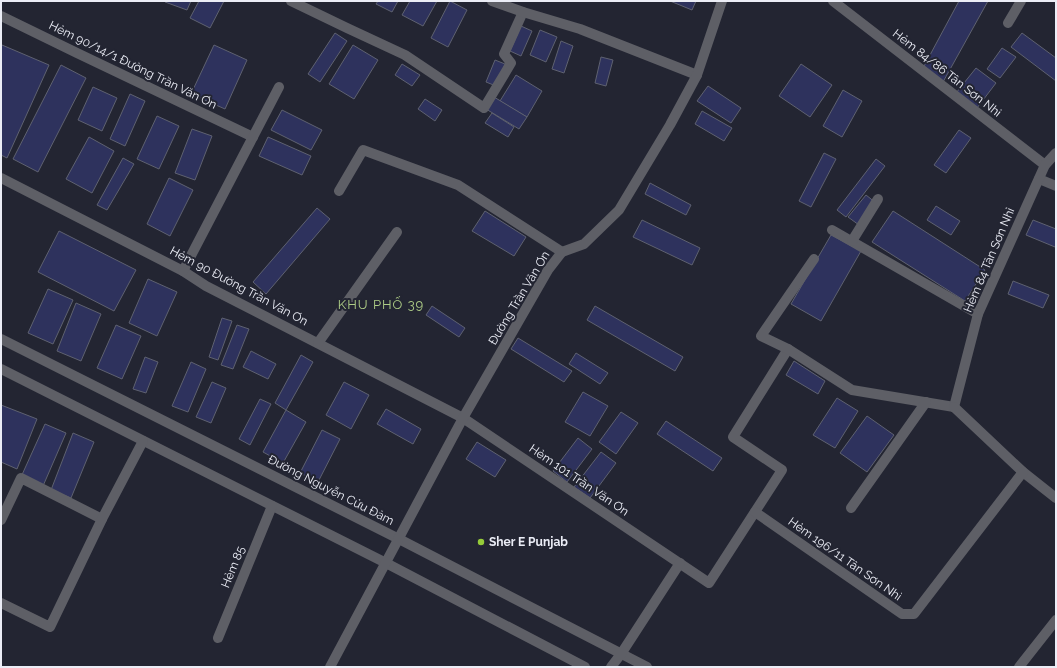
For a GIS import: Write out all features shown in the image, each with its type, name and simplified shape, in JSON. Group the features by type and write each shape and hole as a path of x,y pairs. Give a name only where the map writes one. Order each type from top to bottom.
{"street":[{"path":"291,1 405,55 484,108 512,63 504,54 523,12"},
{"path":"492,1 580,29 697,76"},
{"name":"Đường Trần Văn Ơn","path":"330,667 463,418 548,270 562,252 584,244 619,210 670,125 697,76 722,1"},
{"name":"Hẻm 84/86 Tân Sơn Nhì","path":"833,1 845,5 1045,165"},
{"path":"1008,23 1021,1"},
{"name":"Hẻm 90/14/1 Đường Trần Văn Ơn","path":"1,16 253,137"},
{"path":"183,271 279,87"},
{"path":"339,191 363,150 458,184 562,252"},
{"name":"Hẻm 84 Tân Sơn Nhì","path":"954,407 978,314 1038,179 1045,165 1056,153"},
{"name":"Hẻm 90 Đường Trần Văn Ơn","path":"1,178 183,271 206,286 463,418"},
{"path":"1038,179 1056,186"},
{"path":"852,241 878,199"},
{"path":"832,230 978,314"},
{"path":"318,343 397,232"},
{"path":"814,259 761,336 788,349 852,390 954,407 1023,472 1056,498"},
{"name":"Đường Nguyễn Cửu Đàm","path":"1,339 399,539 647,667"},
{"path":"755,512 782,470 733,437 788,349"},
{"path":"1,369 386,563 585,667"},
{"path":"851,508 926,402"},
{"name":"Hẻm 101 Trần Văn Ơn","path":"463,418 709,583 755,512"},
{"path":"1,603 50,628 102,519 143,440"},
{"name":"Hẻm 196/11 Tân Sơn Nhì","path":"755,512 902,614 914,614 1023,472"},
{"path":"1,520 21,478 102,519"},
{"name":"Hẻm 85","path":"218,638 272,506"},
{"path":"611,667 680,563"},
{"path":"1019,667 1056,620"}],"building":[{"path":"191,1 187,10 165,2"},
{"path":"199,1 224,1 210,28 190,18"},
{"path":"378,1 398,1 392,12 376,4"},
{"path":"410,1 437,1 423,26 402,15"},
{"path":"450,1 467,10 448,47 431,38"},
{"path":"670,1 696,1 692,10"},
{"path":"959,1 988,1 943,82 923,68"},
{"path":"521,26 532,31 521,56 510,51"},
{"path":"540,30 557,37 546,62 530,55"},
{"path":"335,33 347,41 320,82 308,74"},
{"path":"1022,33 1056,58 1056,81 1011,47"},
{"path":"561,41 573,46 564,73 552,69"},
{"path":"2,45 49,65 7,158 1,155"},
{"path":"214,45 247,60 225,109 191,94"},
{"path":"353,45 378,60 354,99 329,84"},
{"path":"1002,48 1016,57 1000,78 987,69"},
{"path":"601,57 613,60 606,86 595,83"},
{"path":"495,60 505,64 496,86 486,82"},
{"path":"402,64 420,75 412,86 395,75"},
{"path":"801,64 832,85 810,117 779,96"},
{"path":"61,65 86,78 38,172 13,159"},
{"path":"976,68 996,83 977,108 956,93"},
{"path":"516,75 542,91 527,117 500,101"},
{"path":"708,86 741,108 731,123 697,101"},
{"path":"93,87 117,98 102,131 78,120"},
{"path":"843,90 862,101 842,137 823,126"},
{"path":"130,94 145,101 125,146 110,139"},
{"path":"494,97 527,117 519,129 486,109"},
{"path":"425,99 442,110 435,121 418,109"},
{"path":"282,110 322,130 311,150 271,130"},
{"path":"702,111 732,128 724,141 695,124"},
{"path":"492,113 514,127 508,137 485,123"},
{"path":"157,116 179,126 159,169 137,159"},
{"path":"192,129 212,136 195,180 175,173"},
{"path":"959,130 971,138 946,173 934,165"},
{"path":"89,137 114,151 92,193 66,179"},
{"path":"268,137 311,156 302,175 259,156"},
{"path":"824,153 836,159 811,207 799,201"},
{"path":"123,158 134,164 107,210 97,205"},
{"path":"876,159 885,166 846,217 837,210"},
{"path":"169,178 193,190 170,236 147,224"},
{"path":"650,183 691,205 686,215 645,194"},
{"path":"866,195 876,203 859,225 848,217"},
{"path":"936,206 960,221 951,235 927,220"},
{"path":"317,208 330,219 266,294 253,282"},
{"path":"485,211 526,237 514,256 472,231"},
{"path":"893,211 985,270 965,301 872,242"},
{"path":"642,220 700,248 692,265 633,237"},
{"path":"1033,220 1056,229 1055,247 1026,235"},
{"path":"59,231 136,270 114,311 38,272"},
{"path":"831,235 861,251 821,321 791,304"},
{"path":"148,279 177,292 157,336 129,323"},
{"path":"1013,281 1049,295 1043,308 1008,294"},
{"path":"48,289 73,300 53,344 28,333"},
{"path":"76,303 101,314 81,361 57,351"},
{"path":"432,306 465,328 459,337 426,315"},
{"path":"595,306 683,357 675,371 587,320"},
{"path":"222,318 232,321 218,360 209,357"},
{"path":"116,325 141,336 122,379 97,368"},
{"path":"237,325 249,329 233,369 221,365"},
{"path":"518,338 572,371 564,382 511,349"},
{"path":"251,351 276,364 268,379 243,367"},
{"path":"576,353 608,373 600,384 569,364"},
{"path":"301,355 313,362 286,410 275,403"},
{"path":"145,357 158,362 146,393 133,389"},
{"path":"794,361 825,381 818,394 786,375"},
{"path":"191,362 206,369 188,412 172,406"},
{"path":"212,382 226,388 211,423 196,417"},
{"path":"344,382 369,395 351,429 326,415"},
{"path":"583,392 608,406 590,436 565,422"},
{"path":"837,398 858,411 835,448 813,435"},
{"path":"260,399 271,404 250,445 239,439"},
{"path":"1,405 37,419 17,469 1,462"},
{"path":"386,409 421,429 413,444 377,424"},
{"path":"286,410 306,422 283,463 263,452"},
{"path":"621,412 638,423 616,454 599,442"},
{"path":"867,416 894,435 867,472 840,453"},
{"path":"666,421 722,458 713,471 657,434"},
{"path":"45,424 66,433 43,486 21,477"},
{"path":"322,430 340,439 318,482 300,473"},
{"path":"73,433 94,442 71,498 51,490"},
{"path":"578,438 592,449 567,482 553,471"},
{"path":"477,442 506,460 495,477 466,459"},
{"path":"601,452 616,463 590,498 574,487"}],"place":[{"name":"Sher E Punjab","path":"481,542"}],"district":[{"name":"KHU PHỐ 39","path":"381,304"}]}
